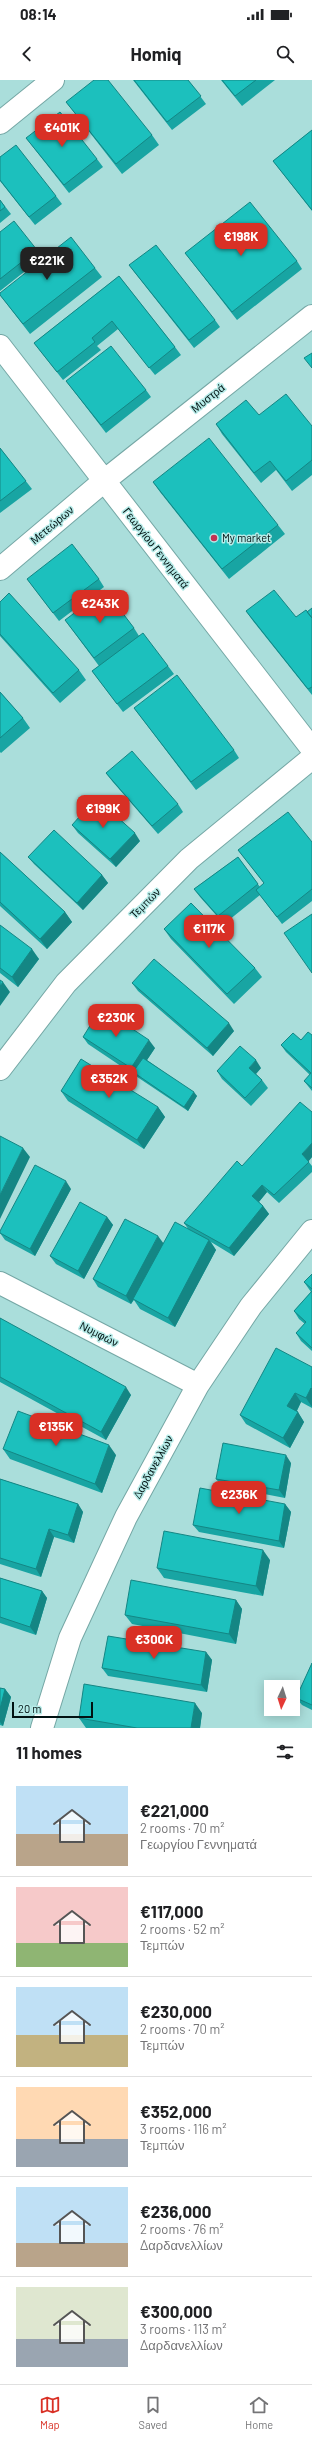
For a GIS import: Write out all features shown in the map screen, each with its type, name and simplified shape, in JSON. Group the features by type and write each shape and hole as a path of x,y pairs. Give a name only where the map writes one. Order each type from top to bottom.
{"street":[{"path":"0,122 53,80"},
{"name":"Μυστρά","path":"104,481 312,316"},
{"name":"Γεωργίου Γεννηματά","path":"0,346 312,749"},
{"name":"Μετεώρων","path":"0,569 104,481"},
{"name":"Τεμπών","path":"0,1069 66,983 189,859 312,758"},
{"name":"Δαρδανελλίων","path":"42,1728 70,1638 126,1517 198,1385 251,1306 312,1231"},
{"name":"Νυμφών","path":"0,1283 198,1385"}],"building":[{"path":"94,80 108,80 152,135 116,164 66,102"},
{"path":"134,80 188,80 201,96 167,122"},
{"path":"222,80 256,80 235,96"},
{"path":"60,112 97,159 64,185 26,138"},
{"path":"312,130 312,210 273,161"},
{"path":"16,145 56,196 29,217 0,180 0,157"},
{"path":"0,200 5,207 0,211"},
{"path":"250,202 297,261 232,312 185,253"},
{"path":"14,221 37,250 0,279 0,232"},
{"path":"71,237 95,268 23,324 0,293"},
{"path":"156,245 215,320 189,340 129,265"},
{"path":"119,276 175,347 149,368 112,321 92,338 95,342 57,372 34,343"},
{"path":"111,346 146,390 101,425 66,381"},
{"path":"312,353 312,368 304,358"},
{"path":"286,394 312,426 312,460 286,481 270,461 254,473 216,424 246,400 259,415"},
{"path":"209,438 278,525 222,569 153,482"},
{"path":"0,448 26,481 0,501"},
{"path":"72,544 99,579 53,613 27,579"},
{"path":"105,590 134,628 94,658 65,620"},
{"path":"274,590 296,617 306,610 312,618 312,687 308,689 246,611"},
{"path":"9,593 79,670 53,693 0,634 0,602"},
{"path":"312,608 312,618 307,612"},
{"path":"143,633 168,666 117,704 92,671"},
{"path":"177,675 234,750 191,782 134,708"},
{"path":"0,692 23,718 0,738"},
{"path":"132,751 178,804 152,826 106,773"},
{"path":"96,798 135,833 110,859 72,825"},
{"path":"288,812 312,842 312,889 277,917 256,890 264,883 238,850"},
{"path":"54,830 102,875 77,903 28,857"},
{"path":"0,852 65,912 40,939 0,902"},
{"path":"238,857 258,884 218,916 194,889"},
{"path":"191,903 255,968 227,994 164,929"},
{"path":"312,914 312,973 284,933"},
{"path":"0,925 32,949 12,977 0,968"},
{"path":"154,959 229,1023 207,1048 132,983"},
{"path":"101,1008 149,1040 131,1068 83,1037"},
{"path":"308,1032 312,1035 312,1088 304,1081 311,1073 281,1045 293,1033 301,1040"},
{"path":"240,1046 256,1060 249,1068 262,1080 245,1098 217,1071"},
{"path":"143,1058 194,1092 184,1107 133,1072"},
{"path":"81,1059 158,1107 137,1140 61,1091"},
{"path":"300,1102 312,1112 312,1143 302,1154 309,1162 274,1195 262,1185 252,1196 263,1206 229,1248 184,1223 237,1161 242,1166"},
{"path":"0,1136 23,1148 0,1195"},
{"path":"35,1165 66,1181 30,1249 0,1233 0,1231"},
{"path":"80,1202 107,1217 78,1271 50,1256"},
{"path":"125,1219 158,1236 126,1296 93,1279"},
{"path":"175,1222 209,1240 168,1318 133,1299"},
{"path":"312,1274 312,1289 304,1282"},
{"path":"312,1291 312,1348 296,1333 306,1322 294,1311"},
{"path":"0,1318 126,1387 101,1432 0,1377"},
{"path":"276,1348 312,1367 312,1389 311,1388 306,1398 295,1393 287,1406 298,1412 283,1438 240,1415"},
{"path":"18,1411 109,1445 95,1484 3,1449"},
{"path":"223,1443 286,1455 279,1490 216,1479"},
{"path":"0,1479 78,1504 68,1535 49,1529 36,1569 0,1558"},
{"path":"200,1488 285,1504 279,1541 193,1525"},
{"path":"164,1531 263,1550 256,1586 157,1568"},
{"path":"0,1578 42,1591 30,1627 0,1617"},
{"path":"131,1580 236,1600 229,1634 125,1615"},
{"path":"108,1636 206,1652 201,1685 102,1668"},
{"path":"312,1663 312,1705 300,1700 300,1689"},
{"path":"84,1684 195,1703 191,1728 137,1728 79,1718"},
{"path":"0,1688 5,1689 0,1709"}],"place":[{"name":"My market","path":"214,538"}]}
